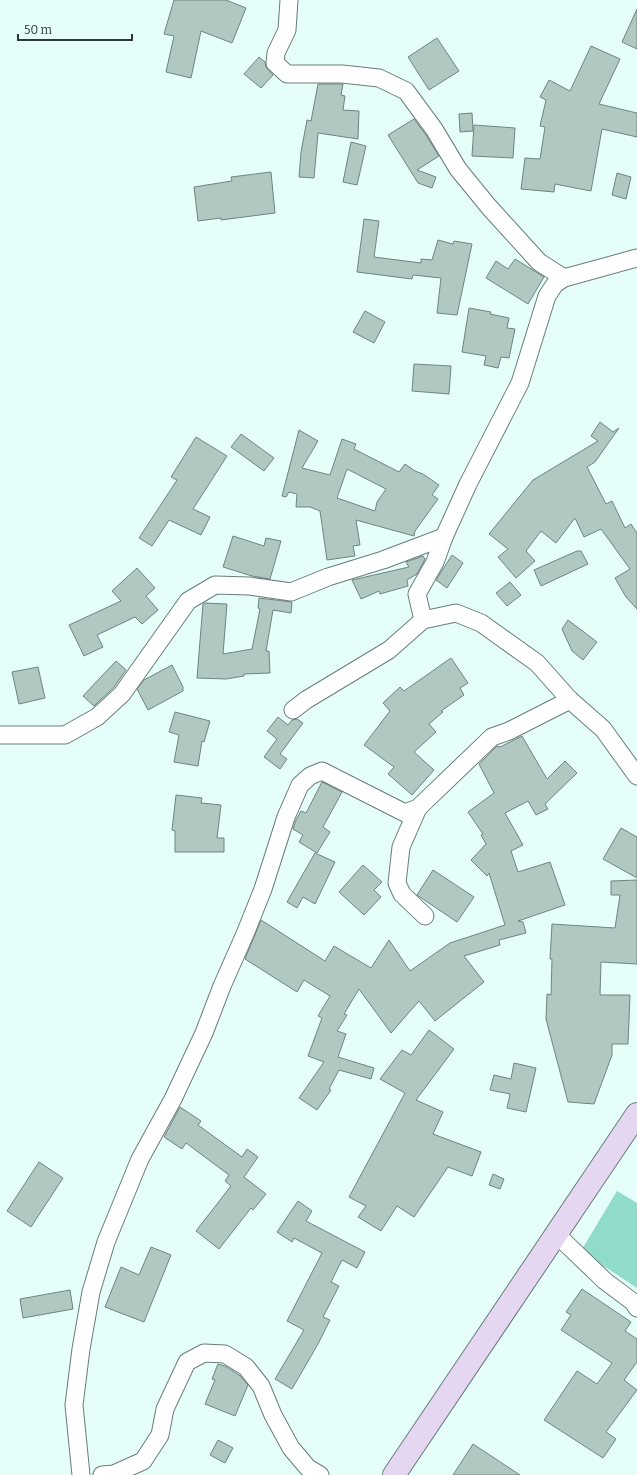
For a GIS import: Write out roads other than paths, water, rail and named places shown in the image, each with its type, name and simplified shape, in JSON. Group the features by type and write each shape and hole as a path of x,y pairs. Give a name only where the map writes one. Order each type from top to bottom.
{"main road":[{"path":"394,1475 637,1114"}],"street":[{"path":"289,0 287,30 276,53 275,62 287,74 342,74 379,78 406,91 434,128 458,169 489,207 539,262 564,278"},
{"path":"423,620 417,594 435,562 444,537 468,484 520,383 547,296 556,284 564,278 637,258"},
{"path":"0,735 65,735 97,718 122,694 188,601 216,585 249,586 291,592 328,577 383,560 444,537"},
{"path":"293,710 306,700 389,650 423,620 456,613 481,624 538,663 570,700 604,729 637,776"},
{"path":"425,916 402,894 397,883 401,847 418,808 492,737 510,731 570,700"},
{"path":"81,1475 74,1405 90,1292 106,1242 140,1159 173,1099 204,1033 263,889 286,817 300,785 310,776 322,771 404,813 418,808"},
{"path":"556,1234 605,1281 633,1302 637,1308"},
{"path":"102,1475 114,1474 143,1460 160,1435 165,1409 187,1362 204,1353 225,1354 246,1367 261,1386 273,1415 291,1448 308,1468 320,1475"}]}
